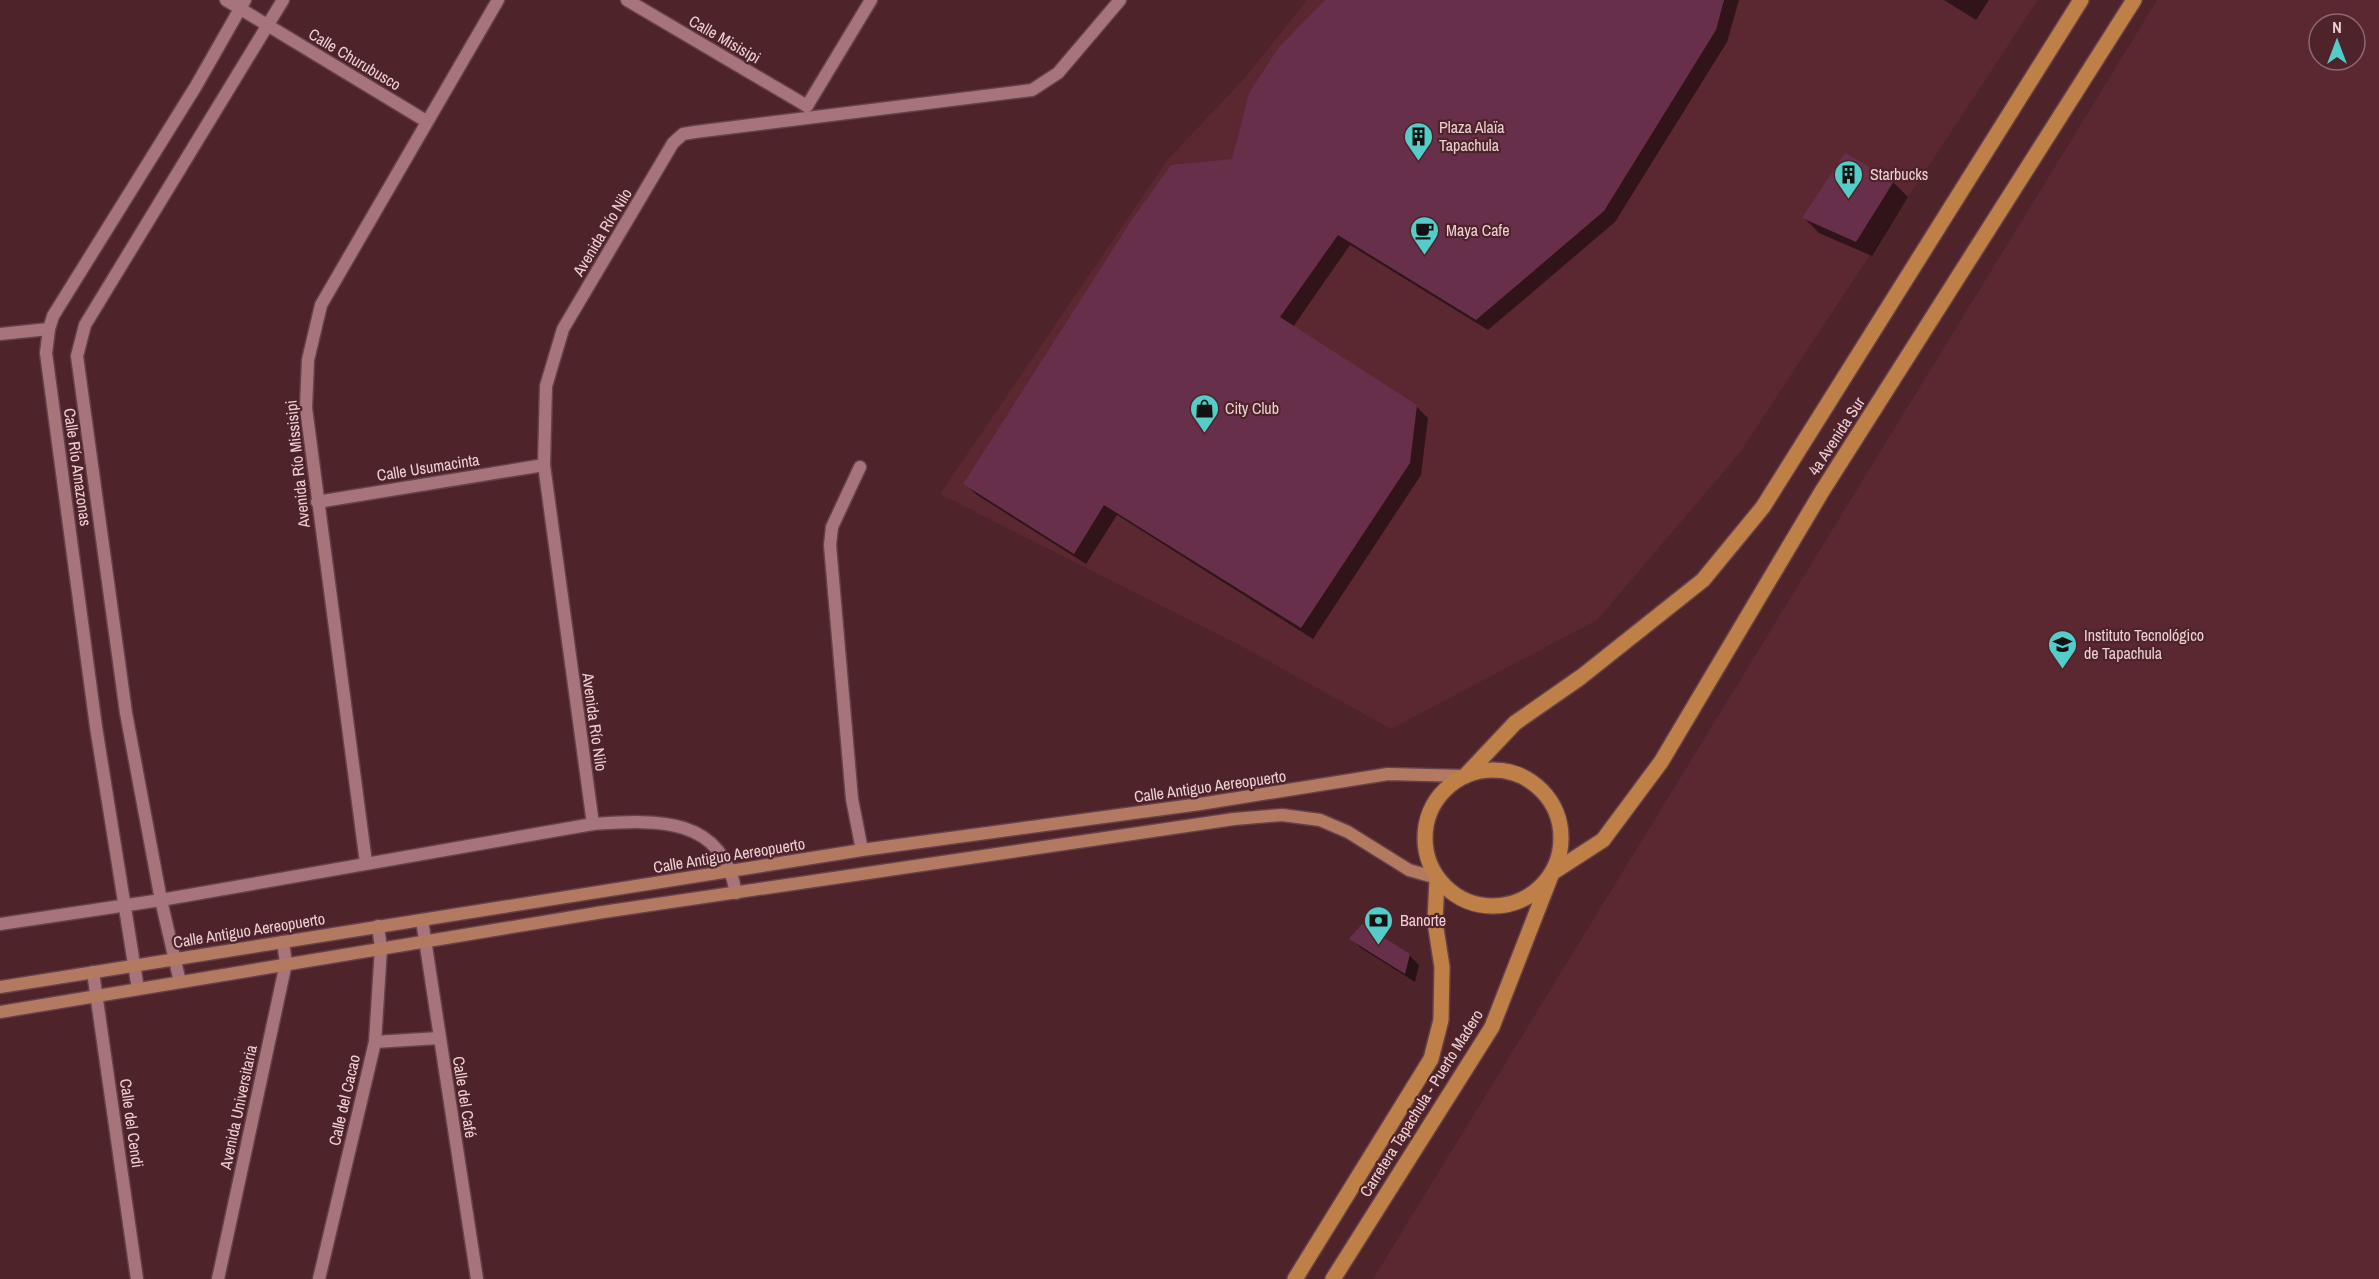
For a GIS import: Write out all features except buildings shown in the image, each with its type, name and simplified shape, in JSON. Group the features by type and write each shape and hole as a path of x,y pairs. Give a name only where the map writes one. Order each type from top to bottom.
{"main road":[{"name":"4a Avenida Sur","path":"1465,776 1515,723 1581,677 1703,580 1763,507 2081,0"},
{"name":"4a Avenida Sur","path":"1552,873 1603,840 1661,762 1821,493 2134,0"},
{"path":"1485,771 1507,772 1527,780 1544,793 1555,810 1561,831 1559,852 1552,873 1538,890 1518,902 1496,906 1473,903 1453,894 1437,878 1427,856 1425,832 1431,810 1445,790 1465,776 1485,771"},
{"name":"Calle Antiguo Aereopuerto","path":"0,987 862,850 1200,804 1388,774 1465,776"},
{"path":"0,1012 381,948 1234,819 1282,815 1320,820 1355,836 1409,870 1437,878"},
{"name":"Carretera Tapachula - Puerto Madero","path":"1333,1279 1492,1026 1552,873"},
{"name":"Carretera Tapachula - Puerto Madero","path":"1295,1279 1431,1059 1441,1020 1442,967 1436,922 1437,878"}],"street":[{"name":"Calle Churubusco","path":"226,0 243,4 268,26 426,121"},
{"name":"Calle Río Amazonas","path":"180,982 161,900 126,713 77,356 85,325 283,0"},
{"name":"Avenida Río Missisipi","path":"366,863 306,408 308,360 321,305 498,0"},
{"name":"Calle Misisipi","path":"627,0 807,106"},
{"path":"810,119 807,106 871,0"},
{"name":"Avenida Río Nilo","path":"592,824 544,465 546,386 563,329 673,143 683,134 1032,90 1058,73 1120,0"},
{"name":"Calle Río Amazonas","path":"138,989 96,727 46,353 53,316 196,86 243,4"},
{"path":"0,334 49,329"},
{"name":"Calle Usumacinta","path":"317,502 544,465"},
{"path":"860,467 832,527 830,545 852,799 862,850"},
{"path":"0,924 161,900 592,824 644,821 678,824 713,843 732,872 736,893"},
{"name":"Calle del Café","path":"422,920 477,1279"},
{"name":"Calle del Cacao","path":"319,1279 375,1042 381,948 378,926"},
{"name":"Avenida Universitaria","path":"219,1279 286,963 283,942"},
{"name":"Calle del Cendi","path":"93,972 137,1279"},
{"path":"375,1042 439,1038"}],"shaded area":[{"path":"1307,0 2038,0 1739,454 1597,620 1391,729 1243,647 940,494 1168,159 1243,80"},
{"name":"Instituto Tecnológico de Tapachula","path":"2157,0 2379,0 2379,1279 1373,1279"}],"place":[{"name":"Plaza Alaïa Tapachula","path":"1418,162"},
{"name":"Starbucks","path":"1849,200"},
{"name":"Maya Cafe","path":"1425,256"},
{"name":"City Club","path":"1204,434"},
{"name":"Instituto Tecnológico de Tapachula","path":"2063,670"},
{"name":"Banorte","path":"1379,946"}]}
